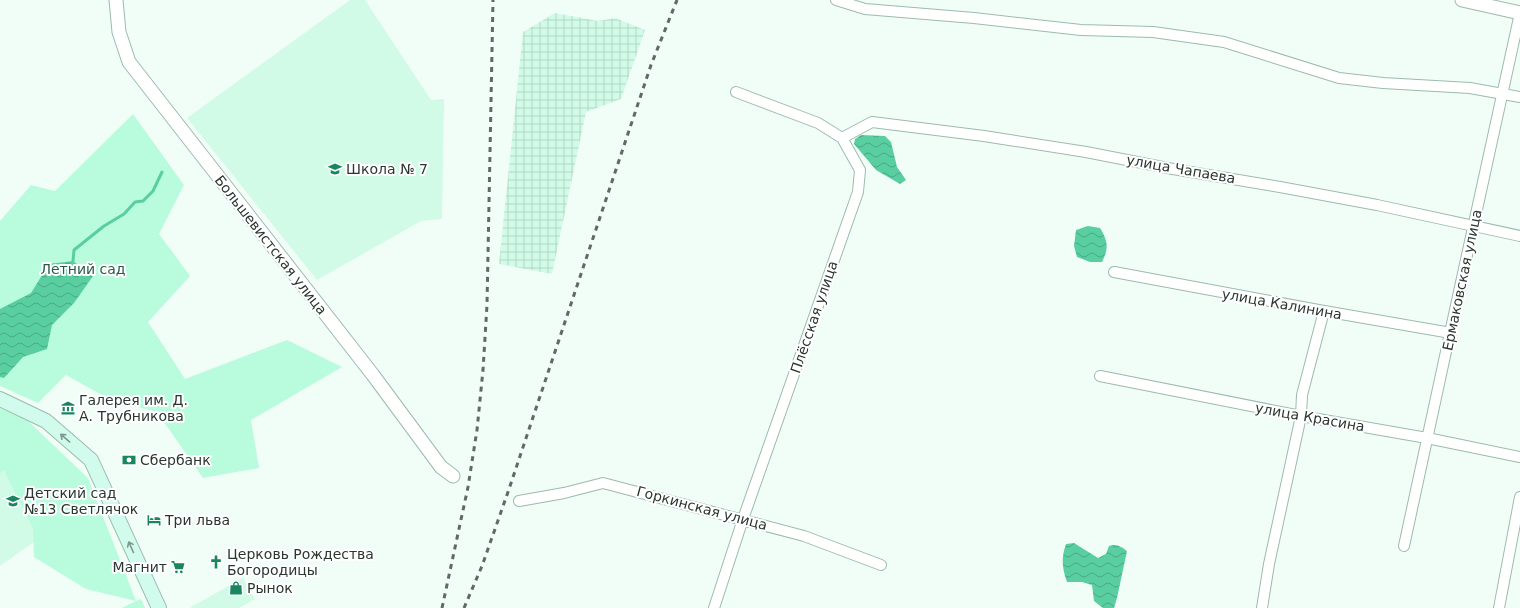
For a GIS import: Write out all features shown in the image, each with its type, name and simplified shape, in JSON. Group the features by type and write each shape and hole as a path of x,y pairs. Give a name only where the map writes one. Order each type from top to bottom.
{"main road":[{"path":"0,399 46,421 91,460 159,608"}],"street":[{"name":"Большевистская улица","path":"116,0 119,32 129,62 368,369 441,467 454,476"},
{"path":"836,0 865,9 974,18 1081,30 1153,32 1224,42 1338,78 1383,83 1470,88 1520,97"},
{"path":"1462,0 1520,13"},
{"name":"Ермаковская улица","path":"1404,546 1451,333 1472,225 1520,13"},
{"name":"Плёсская улица","path":"714,608 858,192 860,170 842,138 818,123 736,92"},
{"name":"улица Чапаева","path":"842,138 872,122 984,136 1086,152 1377,205 1520,236"},
{"name":"улица Калинина","path":"1114,272 1451,333"},
{"path":"1262,608 1269,564 1301,416 1302,395 1324,311"},
{"name":"улица Красина","path":"1100,376 1301,416 1427,438 1520,457"},
{"name":"Горкинская улица","path":"519,502 603,483 804,536 881,565"},
{"path":"1499,608 1520,497"}],"shaded area":[{"name":"Школа № 7","path":"350,0 365,0 431,100 444,99 442,219 421,221 317,280 187,118"},
{"path":"555,13 598,21 615,18 645,30 621,99 586,112 552,274 499,264 523,32"},
{"name":"Детский сад №13 Светлячок","path":"0,467 48,532 0,566"},
{"name":"Рынок","path":"243,578 255,599 239,608 191,608 191,607"}],"green space":[{"name":"Летний сад","path":"133,114 184,185 159,234 190,276 148,322 185,379 287,340 342,367 251,420 259,468 203,478 157,412 111,400 66,375 38,403 0,386 0,221 31,185 55,191"},
{"path":"0,408 27,420 88,478 136,601 86,589 34,557 33,528 4,471 0,473"},
{"path":"141,599 145,608 122,608"}],"water":[{"path":"861,135 885,136 891,142 897,167 906,180 900,184 876,170 854,144 855,139"},
{"path":"1088,226 1100,228 1105,237 1107,249 1102,262 1090,262 1077,257 1074,246 1076,230"},
{"path":"73,261 93,276 74,303 52,325 47,349 23,357 4,378 0,377 0,309 31,293 49,264"},
{"path":"1074,543 1098,558 1106,554 1109,546 1112,545 1119,546 1127,551 1114,608 1103,608 1094,601 1092,585 1082,582 1067,582 1063,568 1063,554 1066,544"}],"waterway":[{"path":"73,261 74,250 104,226 124,214 135,202 143,201 153,191 162,172"}],"railway":[{"path":"442,608 468,487 477,430 483,370 487,305 493,0"},
{"path":"464,608 482,566 508,492 651,65 677,0"}],"place":[{"name":"Школа № 7","path":"335,169"},
{"name":"Галерея им. Д. А. Трубникова","path":"68,408"},
{"name":"Сбербанк","path":"129,460"},
{"name":"Детский сад №13 Светлячок","path":"13,501"},
{"name":"Три льва","path":"154,520"},
{"name":"Церковь Рождества Богородицы","path":"216,562"},
{"name":"Магнит","path":"178,567"},
{"name":"Рынок","path":"236,588"}]}
